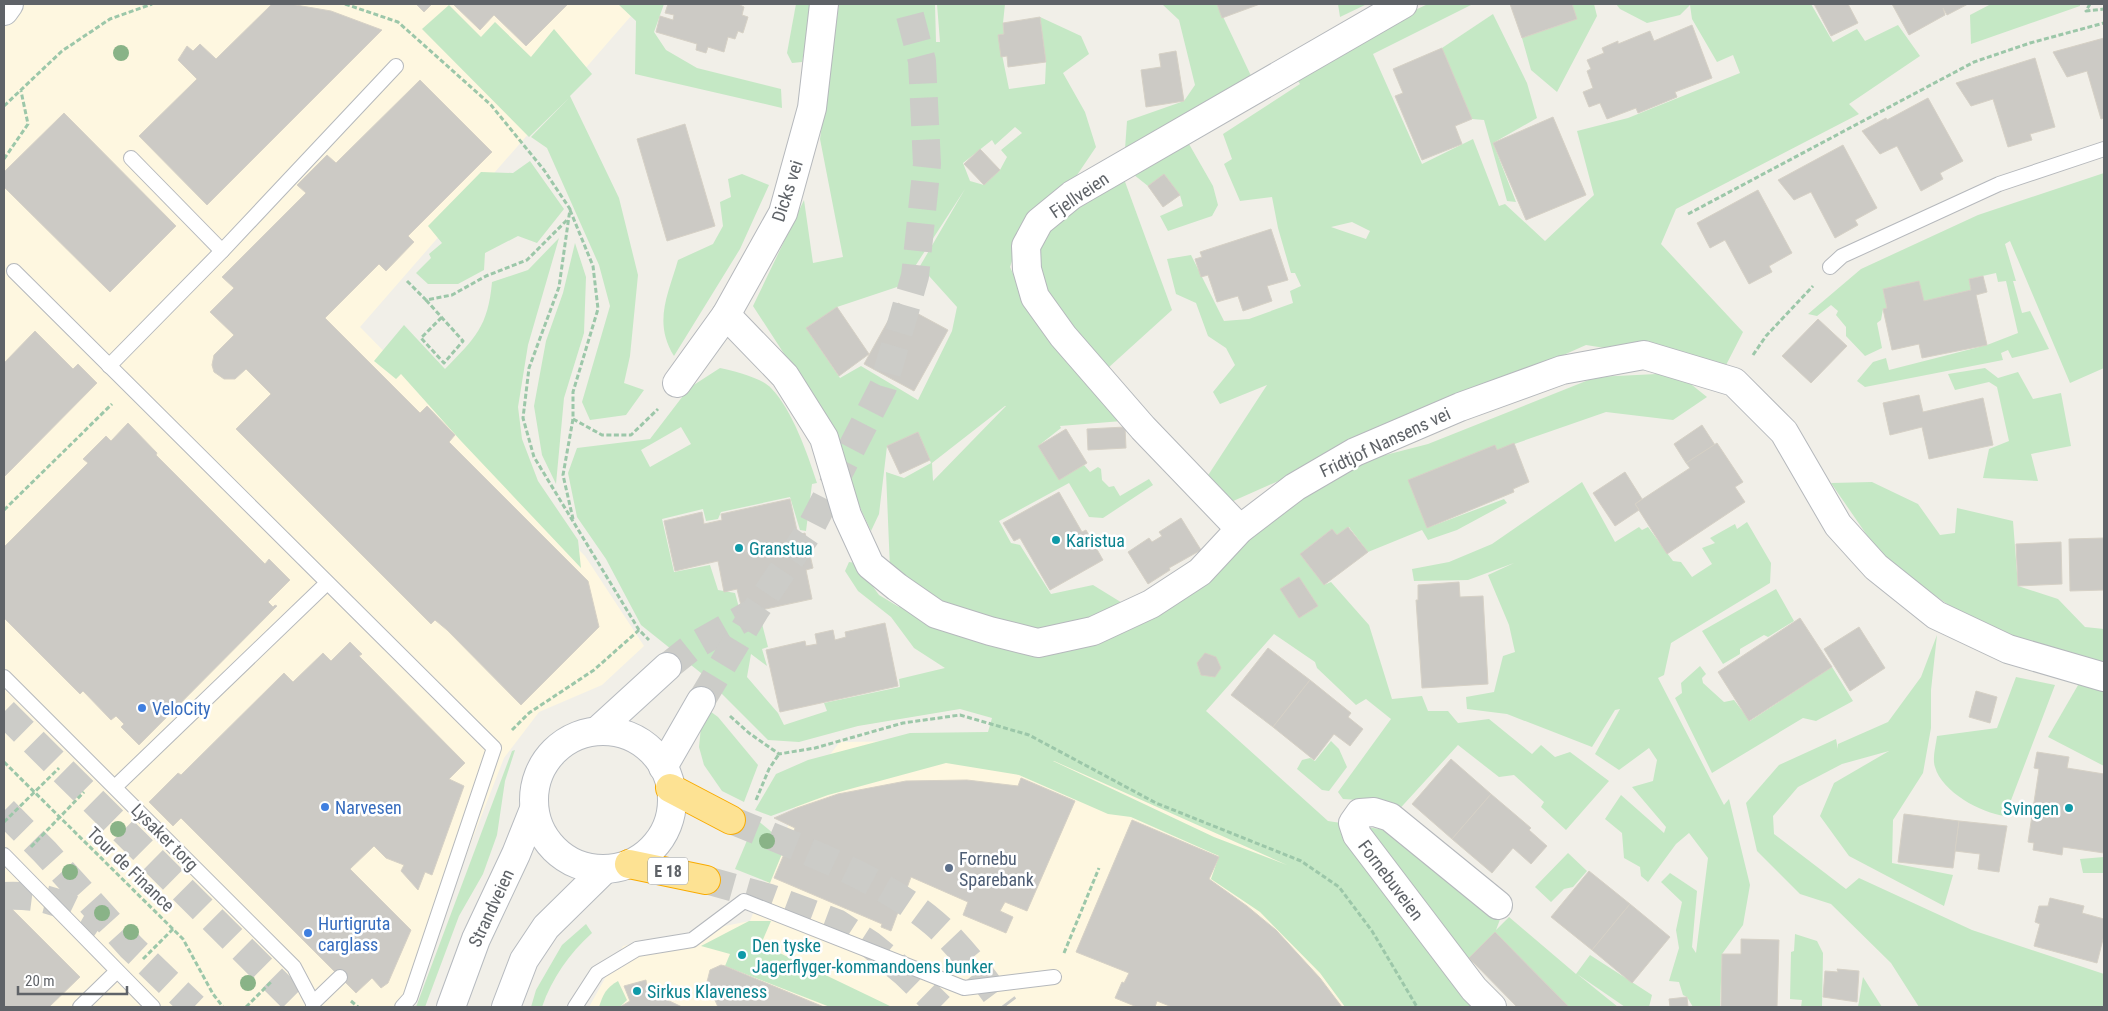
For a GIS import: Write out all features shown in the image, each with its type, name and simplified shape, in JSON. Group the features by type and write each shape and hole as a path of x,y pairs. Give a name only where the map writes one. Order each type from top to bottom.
{"highway":[{"path":"667,778 732,820"},
{"name":"E 18","path":"617,867 706,880"}],"street":[{"path":"4,11 9,4"},
{"name":"Dicks vei","path":"677,382 726,315 783,213 812,108 824,4"},
{"name":"Fjellveien","path":"1240,528 1143,428 1062,336 1035,297 1027,269 1026,246 1039,222 1072,195 1403,4"},
{"name":"Fridtjof Nansens vei","path":"726,315 785,376 824,438 847,515 870,565 897,588 936,614 990,631 1038,642 1093,630 1151,604 1200,572 1240,528 1294,487 1355,452 1460,407 1562,370 1644,355 1734,382 1784,432 1838,525 1876,567 1936,615 2008,649 2104,677"},
{"path":"597,731 667,667"},
{"path":"667,778 701,701"},
{"path":"506,1007 524,960 546,927 617,867 645,855 658,842 667,825 671,807 667,778 654,754 628,736 597,731 581,734 567,741 554,751 544,763 537,778 534,809 542,833 558,853 580,866 617,867"},
{"name":"Strandveien","path":"451,1007 476,939 516,854 534,809"},
{"name":"Fornebuveien","path":"1492,1007 1474,989 1357,835 1353,823 1360,813 1374,812 1390,817 1498,905"}],"lane":[{"path":"109,366 222,251 396,66"},
{"path":"1830,267 1842,256 1999,184 2104,149"},
{"path":"130,158 222,251"},
{"path":"14,271 494,748 410,998 402,1007"},
{"path":"115,786 327,583"},
{"name":"Lysaker torg","path":"4,677 294,967 313,1005"},
{"path":"4,855 116,972 153,1007"},
{"path":"575,1007 597,973 637,949 692,940 744,901 964,988 1054,977"},
{"path":"80,1007 116,972"},
{"path":"313,1005 340,977"}],"path":[{"path":"4,106 62,51 110,20 152,4"},
{"path":"345,4 398,22 491,105 544,170 570,209 593,266 598,309 573,392 573,419 562,475 574,522"},
{"path":"2090,4 2086,11 2104,8"},
{"path":"1688,214 1974,62 2030,43 2104,23"},
{"path":"4,159 28,124 21,90"},
{"path":"570,209 559,287 529,368 523,418 534,457 639,630 653,643"},
{"path":"426,300 452,295 486,276 527,260 568,219"},
{"path":"1734,382 1766,336 1830,267"},
{"path":"407,281 442,317 463,341 444,363 422,338 442,317"},
{"path":"573,419 602,435 631,434 655,413 677,382"},
{"path":"4,510 131,386"},
{"path":"494,748 529,713 594,670 639,630"},
{"path":"728,714 748,733 779,754 815,748 903,723 960,715 1029,735 1156,803 1301,861 1339,888 1372,931 1417,1007"},
{"path":"4,822 78,750"},
{"name":"Tour de Finance","path":"4,762 184,939 213,994 223,1007"},
{"path":"35,844 82,794"},
{"path":"1054,977 1099,868"},
{"path":"116,972 131,971 173,929"}],"shaded area":[{"path":"4,4 621,4 631,16 360,327 585,556 644,646 602,685 539,712 504,758 407,1007 4,1007"},
{"path":"1070,739 1287,837 1424,1007 589,1007 623,946 750,921 803,788 840,742"}],"green space":[{"path":"618,4 664,4 654,32 666,50 697,68 781,89 782,108 635,74 636,21"},
{"path":"796,4 813,4 802,62 792,63 787,53"},
{"path":"839,4 935,4 936,42 940,42 937,4 1005,4 1004,34 998,35 1009,89 1045,84 1046,62 1040,17 1081,36 1089,54 1063,73 1085,112 1096,147 1071,184 1020,237 1010,267 1022,293 1122,421 1060,426 1061,428 1038,446 1059,479 1084,465 1090,472 1098,467 1101,469 1102,480 1109,487 1114,486 1120,496 1149,479 1153,485 1103,518 1089,517 1069,483 999,521 1011,543 1020,545 1051,594 1093,585 1150,620 1247,540 1306,496 1370,459 1428,444 1596,377 1677,373 1707,397 1673,420 1606,412 1497,450 1495,445 1409,480 1427,528 1504,499 1507,503 1457,530 1428,540 1422,530 1368,552 1349,527 1337,535 1332,529 1300,554 1324,585 1331,582 1369,625 1392,699 1422,696 1428,711 1448,711 1458,723 1489,719 1532,754 1541,745 1555,757 1570,752 1609,781 1566,830 1541,807 1544,802 1514,775 1499,777 1458,745 1394,815 1375,801 1343,799 1338,792 1391,719 1366,699 1356,705 1317,668 1315,662 1274,634 1206,711 1328,821 1431,837 1507,901 1496,930 1509,917 1576,974 1590,955 1652,995 1649,1007 1625,1007 1577,974 1618,1007 1569,1007 1495,932 1469,958 1504,1007 1345,1007 1320,973 1260,912 1211,879 1219,856 1131,817 1108,814 1019,775 946,763 828,795 771,816 755,810 776,774 808,760 910,733 988,732 992,718 960,709 858,726 799,742 768,740 701,673 641,625 606,559 577,517 568,473 577,448 650,439 689,388 720,368 755,378 767,384 786,408 799,433 817,483 812,484 806,531 800,530 790,497 721,512 718,519 706,521 703,509 662,519 674,572 710,565 718,590 735,593 741,615 759,612 768,647 762,649 767,666 751,654 747,677 778,713 784,725 827,711 824,703 900,687 899,679 945,668 914,648 891,617 858,591 845,571 849,562 856,563 879,595 899,607 890,569 886,472 904,478 931,463 918,432 887,446 879,514 871,531 850,486 816,403 753,306 804,200 813,263 843,257 820,139","holes":["1015,127 1022,133 1001,150 1007,157 1000,170 984,185 970,181 963,163 992,140 995,145","965,189 920,266 957,307 952,331 918,400 861,366 840,378 806,328 837,307 903,285","1006,406 933,481 932,463","681,427 691,444 650,467 641,450","1299,577 1318,606 1299,618 1281,589","1053,761 1054,761 1287,865 1214,837"]},
{"path":"1162,4 1217,4 1253,80 1125,149 1127,121 1184,101 1195,85 1179,20"},
{"path":"1338,4 1367,4 1340,17"},
{"path":"1428,4 1473,4 1373,54 1422,164 1473,139 1499,206 1505,204 1545,241 1594,195 1577,131 1628,118 1740,73 1733,55 1717,62 1692,19 1690,5 1680,15 1647,23 1620,9 1616,4 1811,4 1833,42 1857,29 1865,41 1898,25 1920,56 1849,104 1859,114 1676,209 1661,244 1743,332 1725,367 1586,345 1231,502 1205,480 1267,385 1220,404 1213,392 1235,365 1226,348 1208,336 1196,303 1176,294 1167,259 1191,255 1224,321 1249,319 1293,303 1290,291 1301,286 1295,273 1291,273 1278,228 1272,197 1240,201 1224,164 1232,159 1223,134 1300,84 1296,78 1365,33","holes":["1352,222 1370,231 1366,239 1331,227"]},
{"path":"1572,4 1594,4 1597,16 1557,92 1531,70 1522,38 1577,19"},
{"path":"1991,4 2080,4 2080,6 1971,44 1970,15"},
{"path":"449,5 481,37 495,22 531,57 554,29 592,74 570,96 619,198 638,275 630,356 624,383 644,390 626,415 590,420 582,402 610,306 599,265 547,148 531,137 569,98 529,137 422,29"},
{"path":"1493,14 1527,83 1537,118 1493,143 1516,202 1507,201 1484,120 1472,119 1442,48"},
{"path":"1189,144 1213,186 1218,205 1212,216 1168,231 1160,216 1183,206 1180,195 1164,174 1148,186 1133,174"},
{"path":"530,161 564,209 537,243 518,236 485,253 484,270 458,284 428,284 416,273 431,258 429,254 442,243 428,226 481,172 513,173"},
{"path":"2104,173 2104,368 2070,383 2010,241 2005,244 2016,281 2013,281 2022,313 2030,311 2049,349 2012,358 2008,350 2001,353 2003,360 1865,387 1857,381 1873,362 1886,358 1889,370 1987,345 2018,333 2006,281 1998,282 1996,273 1969,279 1971,290 1924,301 1919,281 1883,289 1887,308 1883,309 1881,320 1877,323 1882,348 1865,356 1846,336 1846,327 1836,315 1838,311 1831,305 1817,316 1808,314 1861,269 1978,215"},
{"path":"742,174 769,185 740,249 674,356 664,332 663,320 664,308 678,260 713,244 723,226 720,202 731,197 728,179"},
{"path":"1124,179 1172,310 1108,368 1072,329 1054,304 1035,255 1051,224"},
{"path":"559,238 528,345 518,407 522,439 538,481 578,540 581,568 461,441 401,374 396,379 374,361 404,325 445,369 478,331 487,310 492,282 528,270"},
{"path":"575,243 586,277 584,333 564,398 556,484 542,455 534,406 546,341 563,293"},
{"path":"1985,368 1998,378 2018,372 2033,399 2061,393 2071,446 2031,454 2038,481 1983,478 1989,449 2009,441 1997,387 1989,382 1955,390 1948,374"},
{"path":"1582,482 1615,542 1639,527 1642,530 1648,527 1673,561 1681,562 1692,577 1712,564 1702,548 1715,543 1710,538 1735,524 1737,529 1747,522 1771,563 1770,583 1671,643 1664,675 1658,678 1724,805 1729,799 1750,885 1743,925 1722,954 1720,1007 1693,1007 1687,997 1683,995 1679,982 1669,981 1679,948 1676,930 1682,902 1661,882 1670,873 1697,891 1692,947 1696,953 1708,858 1689,833 1676,844 1648,882 1641,876 1640,867 1624,858 1622,833 1605,819 1621,795 1664,833 1666,827 1632,787 1653,781 1657,760 1649,748 1619,770 1595,754 1620,709 1615,710 1592,747 1507,714 1467,709 1466,697 1494,692 1503,656 1515,652 1509,625 1488,575 1514,563 1468,580 1414,581 1412,569 1449,562 1492,544"},
{"path":"1872,482 1918,504 1940,535 1955,533 1957,508 2013,521 2018,586 2058,599 2085,627 2104,629 2104,668 1976,625 1882,557 1831,483"},
{"path":"1776,589 1794,621 1768,637 1764,635 1740,649 1740,654 1723,664 1702,631"},
{"path":"1937,635 1931,690 1931,728 1923,773 1893,820 1892,863 1953,875 1944,906 1849,856 1820,816 1834,783 1889,751 1842,764 1798,787 1773,816 1774,834 1846,889 1859,878 1972,930 2104,974 2104,1007 1919,1007 1891,963 1831,904 1800,894 1757,851 1746,803 1779,765 1836,739 1838,749 1838,744 1888,722 1921,677"},
{"path":"1700,666 1706,674 1702,678 1703,683 1724,702 1734,700 1750,721 1832,667 1853,701 1816,721 1803,718 1712,773 1675,698 1682,693 1681,683"},
{"path":"2016,677 2055,685 2005,816 1985,811 1954,793 1939,776 1934,764 1934,756 1937,736 1997,728"},
{"path":"2081,680 2104,688 2104,766 2048,737"},
{"path":"707,709 718,717 758,765 744,802 722,791 704,765 699,747 701,727"},
{"path":"1331,741 1339,749 1347,767 1329,791 1322,790 1297,769 1302,760 1310,758 1315,761"},
{"path":"515,750 505,781 497,835 483,874 459,916 425,1007 416,1007 512,751"},
{"path":"756,819 786,844 770,883 735,869"},
{"path":"1568,853 1587,871 1573,887 1564,889 1551,902 1535,887"},
{"path":"2104,857 2104,873 2083,873 2080,859"},
{"path":"749,921 771,921 761,944 892,1007 830,1007 725,966 730,954 701,946"},
{"path":"586,924 592,933 562,967 542,1007 531,1007 536,990 562,945"},
{"path":"1795,934 1817,941 1823,953 1822,1007 1801,1007 1802,1000 1790,999 1791,952 1794,951"},
{"path":"1863,977 1882,1007 1858,1007"},
{"path":"618,981 627,1000 620,1007 599,1007 606,992"}],"building":[{"path":"272,4 290,4 331,11 382,30 207,205 139,136 197,79 178,60 187,46 193,51 200,44 216,59"},
{"path":"416,4 432,4 424,12"},
{"path":"453,4 568,4 526,46 494,15 480,30"},
{"path":"668,4 738,4 744,7 742,15 748,17 743,33 738,31 735,39 728,37 724,52 708,47 706,53 696,50 697,44 656,32 660,16 673,20 674,15 665,13"},
{"path":"1217,4 1260,4 1222,18"},
{"path":"1510,4 1572,4 1577,19 1522,38"},
{"path":"1814,4 1848,4 1858,23 1831,36"},
{"path":"1892,4 1968,4 1947,15 1943,8 1945,15 1909,35"},
{"path":"1040,17 1046,62 1008,67 1007,56 1001,57 998,35 1004,34 1003,23"},
{"path":"1692,25 1712,78 1675,92 1677,97 1638,113 1636,108 1607,119 1600,103 1589,107 1583,92 1593,88 1587,71 1591,69 1587,60 1604,53 1602,48 1618,41 1618,44 1650,31 1654,41"},
{"path":"2104,38 2104,118 2101,119 2087,71 2067,77 2053,52"},
{"path":"1442,48 1472,119 1455,126 1462,144 1422,160 1395,96 1403,93 1393,69"},
{"path":"1176,51 1184,101 1146,107 1141,70 1161,67 1159,54"},
{"path":"2035,58 2055,127 2030,134 2032,140 2008,147 1993,99 1971,106 1956,83"},
{"path":"420,80 492,152 408,236 414,242 386,271 379,264 325,318 420,413 427,406 455,435 449,442 588,581 599,627 521,705 447,630 435,620 431,624 236,429 271,394 246,369 235,379 224,379 214,372 212,365 214,355 234,335 210,312 234,288 222,277 306,193 297,185 327,155 336,163"},
{"path":"1928,98 1963,161 1940,173 1943,179 1921,191 1897,146 1880,154 1862,131"},
{"path":"64,113 176,226 110,292 4,187 4,172"},
{"path":"1553,117 1586,195 1526,220 1493,143"},
{"path":"685,124 715,226 667,241 637,139"},
{"path":"1843,145 1877,208 1855,220 1858,225 1835,238 1811,192 1794,200 1778,180"},
{"path":"980,149 1000,170 984,185 964,164"},
{"path":"1164,174 1180,195 1163,207 1148,186"},
{"path":"1758,190 1792,253 1769,266 1772,272 1749,284 1725,240 1710,248 1697,223"},
{"path":"1271,229 1288,280 1267,286 1272,301 1243,311 1238,296 1217,302 1208,275 1201,277 1195,259 1202,257 1200,252"},
{"path":"1983,276 1987,292 1976,295 1987,345 1922,358 1919,344 1892,350 1883,309 1887,308 1883,289 1919,281 1924,301 1971,290 1969,279"},
{"path":"898,303 948,330 914,391 864,364"},
{"path":"837,307 869,354 839,376 806,328"},
{"path":"1818,319 1847,346 1811,383 1782,356"},
{"path":"35,331 73,369 78,364 97,383 4,477 4,363"},
{"path":"1919,395 1923,412 1983,398 1993,445 1929,459 1922,427 1890,435 1883,403"},
{"path":"128,423 157,453 156,455 265,564 269,559 290,580 268,602 273,607 277,606 139,745 121,727 124,724 116,716 111,720 83,691 80,694 4,618 4,547 88,463 83,459 106,436 111,441"},
{"path":"1702,425 1715,445 1686,463 1674,444"},
{"path":"1125,427 1126,448 1088,450 1087,429"},
{"path":"1066,429 1087,463 1059,480 1038,446"},
{"path":"918,432 930,460 900,474 887,446"},
{"path":"1514,443 1529,482 1513,489 1514,492 1427,528 1408,480 1495,445 1497,450"},
{"path":"1717,443 1743,482 1735,487 1745,502 1667,554 1635,504 1690,468 1686,463"},
{"path":"1625,472 1642,499 1635,504 1639,510 1615,526 1593,493"},
{"name":"Karistua","path":"1059,492 1082,532 1086,530 1103,560 1050,590 1020,538 1014,541 1003,523"},
{"name":"Granstua","path":"790,499 798,535 805,533 813,568 806,570 812,599 743,614 737,589 724,592 718,561 675,571 664,521 702,512 704,524 722,520 721,514"},
{"path":"1181,518 1201,550 1169,568 1170,570 1148,584 1128,552 1149,538 1152,542 1162,536 1159,532"},
{"path":"1348,527 1368,552 1324,585 1300,554 1332,529 1337,535"},
{"path":"2104,538 2104,590 2070,591 2069,539"},
{"path":"2061,542 2062,584 2018,586 2016,544"},
{"path":"1299,577 1318,606 1299,618 1280,589"},
{"path":"1459,582 1460,597 1483,596 1488,684 1422,688 1416,600 1418,600 1418,585"},
{"path":"1800,618 1832,667 1749,721 1718,672"},
{"path":"885,623 898,686 780,712 766,650 805,641 806,646 817,644 815,634 833,630 835,640 846,637 845,632"},
{"path":"1859,627 1885,668 1850,691 1824,649"},
{"path":"350,642 362,654 359,656 465,763 449,779 464,786 432,875 425,872 418,890 401,871 404,865 386,858 374,846 350,869 411,930 388,983 381,988 372,978 356,993 181,818 173,826 149,802 178,773 181,775 284,673 293,682 323,653 331,661"},
{"path":"1268,648 1310,680 1273,727 1231,695"},
{"path":"1205,653 1216,657 1221,668 1215,677 1201,675 1197,663"},
{"path":"1310,680 1351,713 1348,717 1363,729 1350,746 1334,734 1314,760 1273,727"},
{"path":"1976,691 1997,697 1990,723 1969,717"},
{"name":"Svingen","path":"2037,752 2069,757 2067,768 2104,774 2104,853 2063,847 2062,855 2033,850 2034,843 2028,842 2039,769 2034,768"},
{"path":"1451,759 1491,794 1452,839 1412,804"},
{"path":"1021,778 1075,801 1027,911 1005,902 1000,911 1013,917 1006,933 963,915 968,902 911,877 891,931 881,927 882,924 774,878 795,828 774,818 797,808 838,794 906,781 967,780 1018,786"},
{"path":"1491,794 1531,828 1529,830 1547,846 1531,864 1513,848 1492,873 1452,839"},
{"path":"1904,814 1959,821 1953,868 1898,862"},
{"path":"1132,820 1219,857 1209,879 1247,906 1276,930 1320,978 1342,1007 1172,1007 1157,1001 1155,1007 1137,1007 1115,998 1122,982 1124,983 1129,973 1076,952"},
{"path":"1959,821 2007,826 1999,872 1978,869 1980,854 1955,851"},
{"path":"1589,871 1630,904 1592,950 1551,917"},
{"path":"2050,898 2084,906 2082,913 2104,919 2104,935 2097,963 2034,946 2040,924 2035,922 2039,906 2048,906"},
{"path":"4,901 80,977 49,1007 4,1007"},
{"path":"1630,904 1670,937 1632,983 1592,950"},
{"path":"1495,932 1569,1007 1517,1007 1469,958"},
{"path":"1741,939 1779,940 1777,1007 1721,1007 1722,954 1741,954"},
{"path":"721,965 824,1007 718,1007 707,982 710,970"},
{"path":"1837,969 1859,971 1857,1002 1823,997 1825,971 1838,972"},
{"name":"Sirkus Klaveness","path":"646,980 648,997 663,998 682,1007 620,1007 630,1001 624,986"},
{"path":"1687,997 1688,1007 1670,1007 1669,999"}],"tunnel":[{"path":"701,701 755,611 808,533 883,387 915,276 927,164 922,61 907,4"},
{"path":"667,667 692,647 754,612"},
{"path":"4,712 301,1007"},
{"path":"4,811 45,852 131,947 194,1007"},
{"path":"731,820 837,864 864,877 913,907 954,942 1005,1007"},
{"path":"706,880 770,898 837,923 871,945 905,973 940,1007"},
{"path":"4,896 31,897 55,902 78,912 101,926"}],"place":[{"name":"Karistua","path":"1056,540"},
{"name":"Granstua","path":"739,548"},
{"name":"VeloCity","path":"142,708"},
{"name":"Narvesen","path":"325,807"},
{"name":"Svingen","path":"2069,808"},
{"name":"Fornebu Sparebank","path":"949,868"},
{"name":"Hurtigruta carglass","path":"308,933"},
{"name":"Den tyske Jagerflyger-kommandoens bunker","path":"742,955"},
{"name":"Sirkus Klaveness","path":"637,991"}]}
